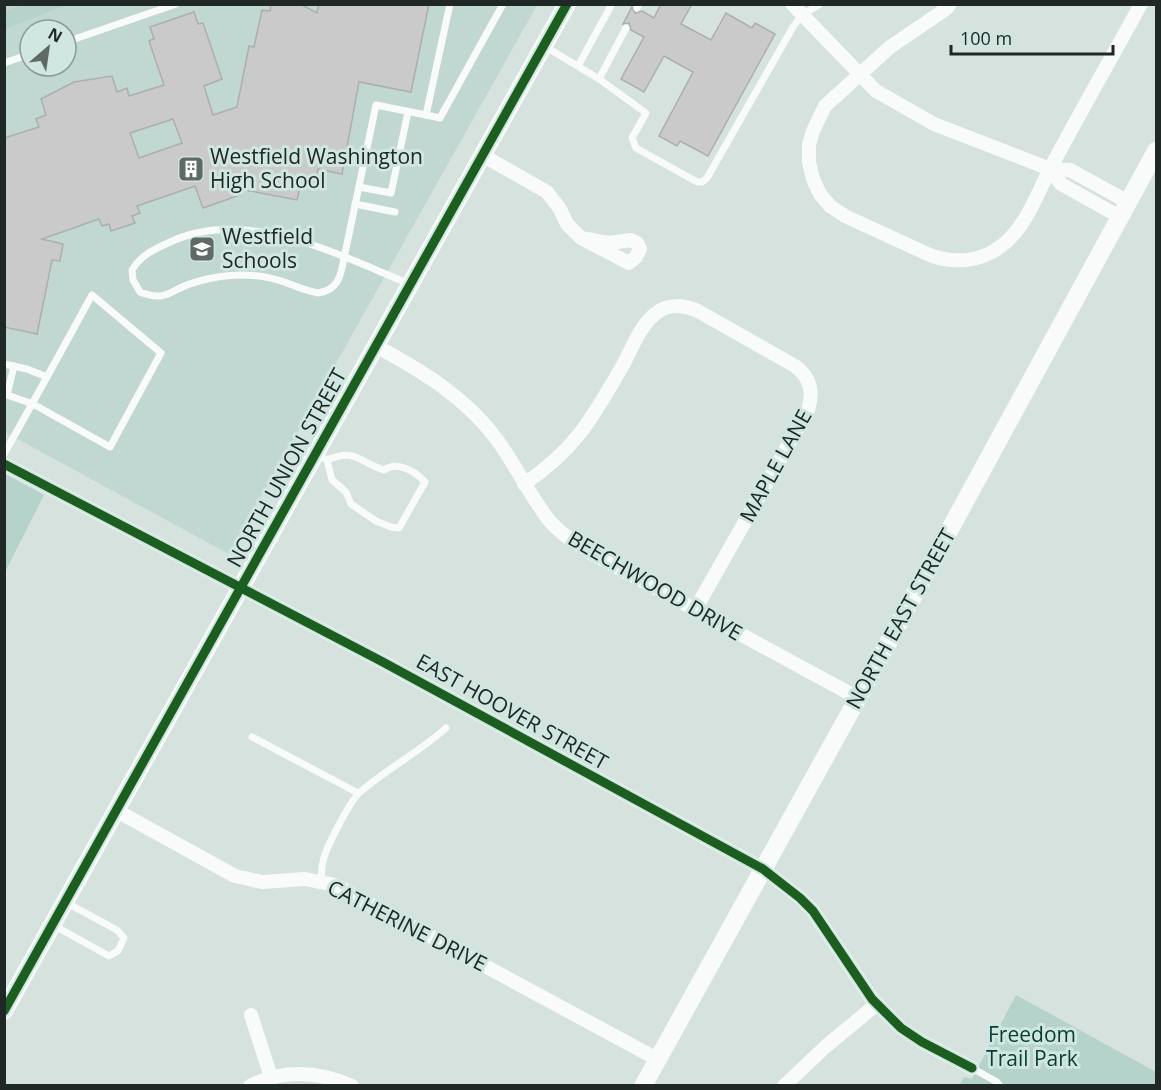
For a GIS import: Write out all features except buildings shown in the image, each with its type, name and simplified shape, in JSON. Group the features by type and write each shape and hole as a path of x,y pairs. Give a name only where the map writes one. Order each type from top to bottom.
{"street":[{"name":"NORTH UNION STREET","path":"4,1011 242,587 321,457 376,346 567,4"},
{"path":"792,4 876,91 934,124 1050,169 1061,184 1124,210"},
{"path":"950,4 890,47 825,106 809,145 809,162 813,179 820,194 830,206 845,216 945,260 970,260 993,252 1014,235 1022,225 1050,169 1141,4"},
{"name":"NORTH EAST STREET","path":"643,1086 858,698 1156,151"},
{"path":"482,155 547,192 560,209 567,224 581,238"},
{"name":"MAPLE LANE","path":"525,484 545,470 581,435 645,326 656,312 664,308 681,306 698,311 795,366 807,378 810,385 811,402 808,410 695,610"},
{"name":"BEECHWOOD DRIVE","path":"376,346 438,383 474,412 499,442 549,520 575,543 858,698"},
{"name":"EAST HOOVER STREET","path":"4,464 242,587 763,869 813,911 877,1004 901,1028 915,1038 972,1068"},
{"name":"CATHERINE DRIVE","path":"117,811 235,876 262,882 305,879 321,881 350,893 657,1059"},
{"path":"784,1086 825,1047 877,1004"},
{"path":"251,1015 271,1077"},
{"path":"250,1086 271,1077 293,1073 324,1075 352,1086"}],"lane":[{"path":"78,38 176,4"},
{"path":"426,116 450,4"},
{"path":"410,284 344,258 274,234 233,229 207,231 180,237 143,255 132,270 133,280 140,292 153,297 161,297 194,282 238,274 262,277 318,293 327,292 341,277 344,258 376,105 440,118 503,4"},
{"path":"578,66 612,4"},
{"path":"544,46 599,79 646,113 632,138 636,148 697,182 702,182 707,178 793,27 802,15 820,4"},
{"path":"599,79 626,28"},
{"path":"359,187 391,193 408,112"},
{"path":"355,204 395,213"},
{"path":"4,454 33,404 92,295 161,353 110,447 33,404 6,395 14,366"},
{"path":"4,364 47,377"},
{"path":"353,455 384,470 388,467 403,467 425,482 399,528 391,527 351,504 346,492 332,480 321,457 353,455"},
{"path":"321,881 322,862 326,852 358,793 424,747 446,728"},
{"path":"252,737 358,793"},
{"path":"53,925 109,956 118,951 124,938 117,930 65,902"},
{"path":"972,1068 1000,1086"}],"shaded area":[{"name":"Westfield Schools","path":"4,5 537,5 229,554 5,432"}],"green space":[{"path":"22,4 66,5 33,18 18,18 18,24 5,29 5,11"},
{"path":"5,474 44,495 5,572"},
{"name":"Freedom Trail Park","path":"1016,995 1156,1072 1156,1085 959,1086 964,1077 972,1079"}],"cycle path":[{"path":"4,1011 567,4"},
{"path":"4,464 381,661 763,869 813,911 872,999 901,1028 922,1042 972,1068"}],"place":[{"name":"Westfield Washington High School","path":"191,169"},
{"name":"Westfield Schools","path":"202,249"}]}
